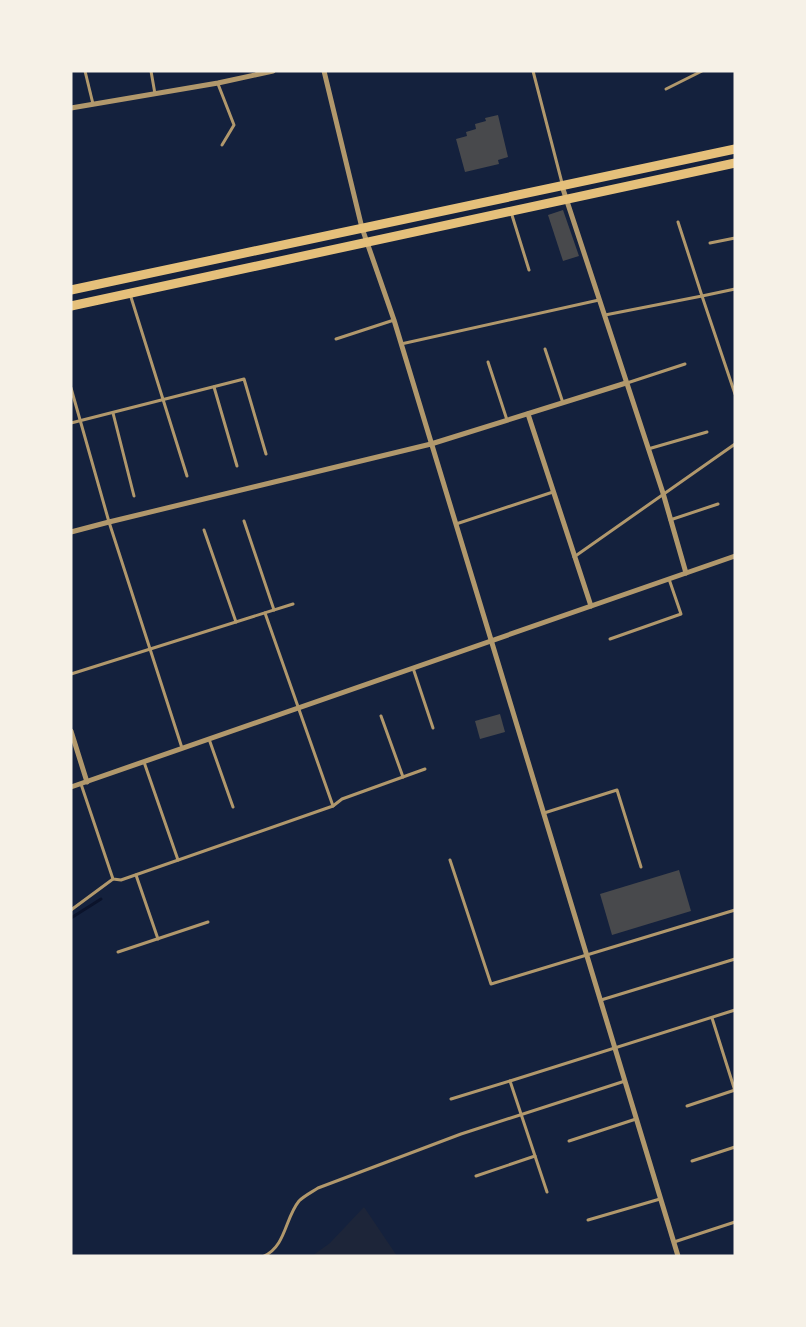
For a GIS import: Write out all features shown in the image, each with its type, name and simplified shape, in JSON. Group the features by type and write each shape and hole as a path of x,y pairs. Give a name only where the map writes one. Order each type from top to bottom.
{"main road":[{"path":"71,290 735,149"},
{"path":"71,306 735,162"}],"street":[{"path":"71,108 218,83 273,71"},
{"path":"324,71 362,228 394,320 677,1256"},
{"path":"562,186 663,493 686,573"},
{"path":"71,532 431,444 626,383"},
{"path":"528,414 590,606"},
{"path":"71,787 735,556"},
{"path":"71,731 87,782"}],"lane":[{"path":"85,71 94,104"},
{"path":"151,71 155,94"},
{"path":"533,71 562,186"},
{"path":"666,89 702,71"},
{"path":"218,83 234,125 222,145"},
{"path":"511,211 529,270"},
{"path":"678,222 735,394"},
{"path":"710,243 735,238"},
{"path":"605,315 735,289"},
{"path":"130,294 187,476"},
{"path":"401,344 600,300"},
{"path":"336,339 394,320"},
{"path":"545,349 563,403"},
{"path":"488,362 507,420"},
{"path":"626,383 685,364"},
{"path":"71,423 244,379 266,454"},
{"path":"214,387 237,466"},
{"path":"71,388 82,421 109,522 182,749"},
{"path":"113,413 134,496"},
{"path":"647,449 707,432"},
{"path":"574,558 663,493 735,444"},
{"path":"456,524 553,492"},
{"path":"670,520 718,504"},
{"path":"244,521 274,610"},
{"path":"204,530 236,622"},
{"path":"610,639 681,614 669,579"},
{"path":"71,674 293,604"},
{"path":"265,613 333,806"},
{"path":"413,668 433,728"},
{"path":"382,716 403,777"},
{"path":"209,739 233,807"},
{"path":"144,762 178,860"},
{"path":"71,910 113,879 120,880 333,806 342,799 425,770"},
{"path":"81,784 113,879"},
{"path":"544,814 617,790 641,867"},
{"path":"450,860 491,984 735,910"},
{"path":"136,874 158,939"},
{"path":"118,952 208,922"},
{"path":"600,1000 735,958"},
{"path":"451,1099 735,1010"},
{"path":"687,1106 735,1091 712,1018"},
{"path":"510,1081 547,1192"},
{"path":"264,1256 272,1252 278,1244 300,1200 318,1188 460,1134 625,1081"},
{"path":"569,1141 636,1119"},
{"path":"692,1161 735,1147"},
{"path":"476,1176 535,1156"},
{"path":"588,1220 660,1199"},
{"path":"674,1242 735,1222"}],"shaded area":[{"path":"364,1207 397,1256 312,1256 330,1243"}],"building":[{"path":"498,115 508,157 498,160 499,164 465,172 456,139 467,136 466,132 476,129 475,124 486,121 485,118"},
{"path":"563,210 579,256 563,261 548,215"},
{"path":"500,714 505,732 480,739 475,721"},
{"path":"679,870 691,911 612,935 600,894"}],"waterway":[{"path":"71,918 101,899"}]}
